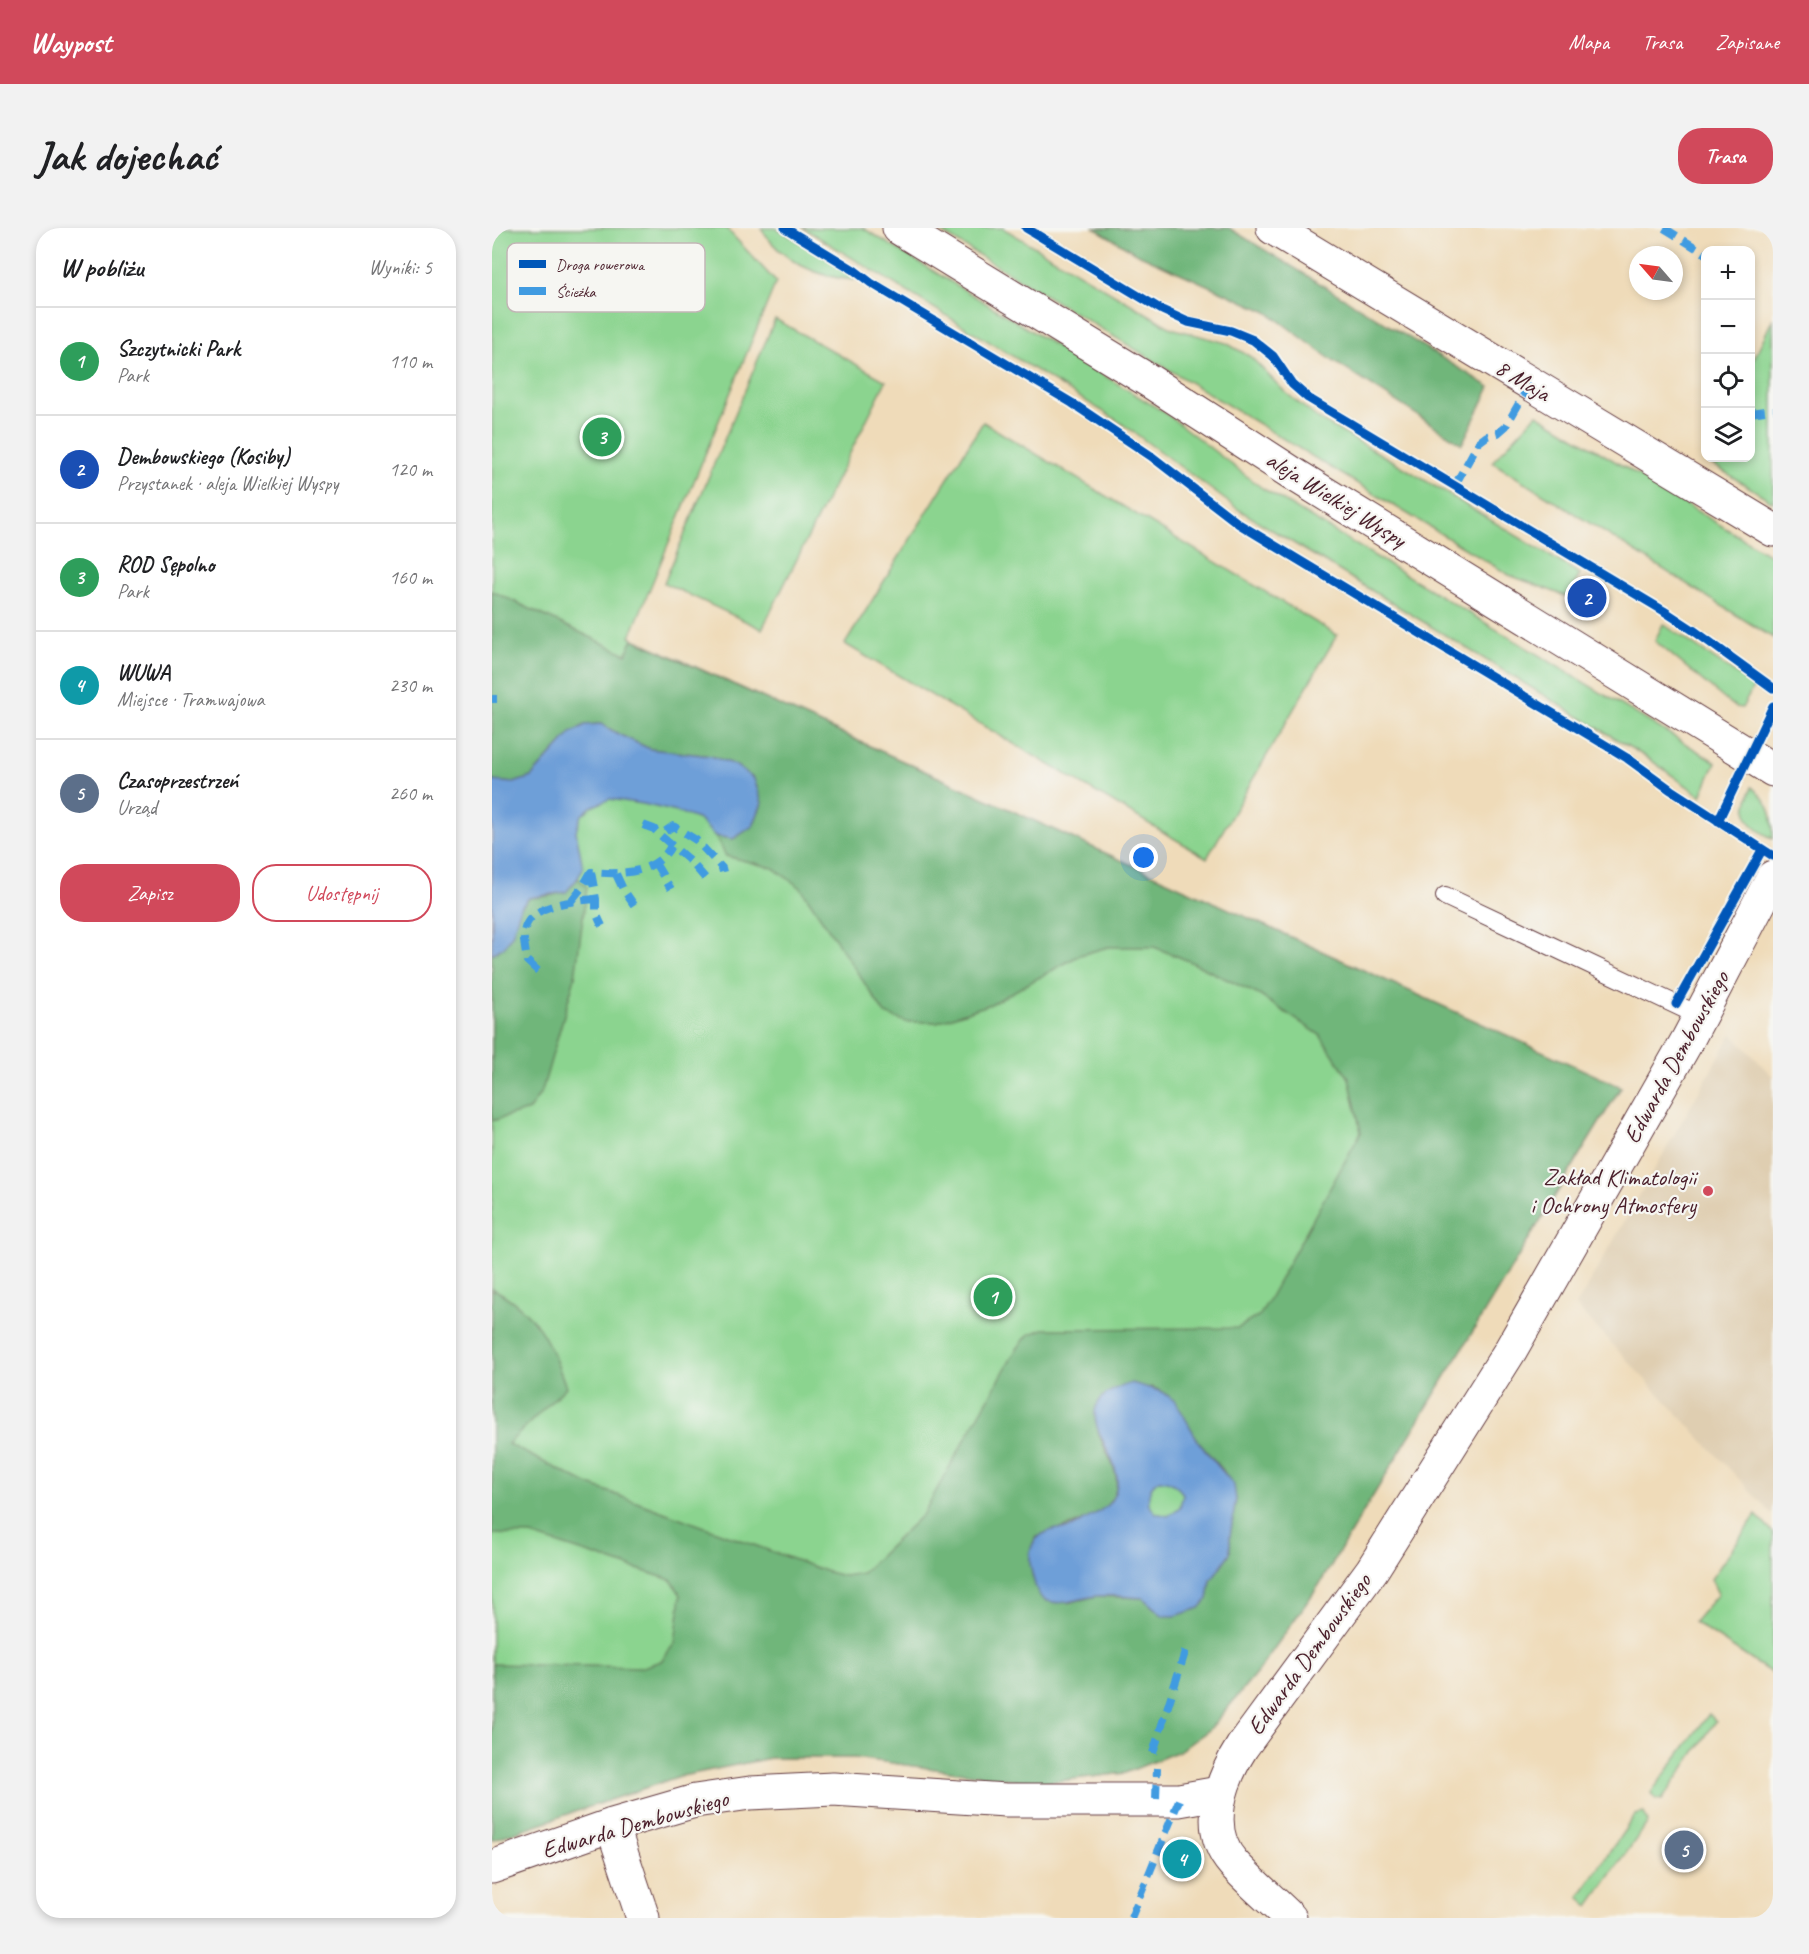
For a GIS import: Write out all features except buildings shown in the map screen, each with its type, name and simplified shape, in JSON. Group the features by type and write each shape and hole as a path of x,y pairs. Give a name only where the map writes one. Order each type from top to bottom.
{"street":[{"name":"aleja Wielkiej Wyspy","path":"899,228 1151,382 1321,491 1773,770"},
{"name":"8 Maja","path":"1273,228 1773,530"},
{"name":"Edwarda Dembowskiego","path":"492,1867 612,1825 695,1801 750,1793 833,1789 1006,1800 1179,1800 1219,1793 1228,1770 1242,1747 1372,1570 1510,1351 1700,1016 1773,878"},
{"path":"1219,1793 1217,1828 1224,1849 1232,1862 1290,1918"},
{"path":"612,1825 643,1918"}],"lane":[{"path":"1445,896 1700,1016"}],"shaded area":[{"name":"Zakład Klimatologii i Ochrony Atmosfery","path":"1732,1034 1773,1077 1773,1515 1576,1306"}],"green space":[{"path":"492,228 726,228 776,282 630,637 1621,1087 1319,1585 1256,1674 1209,1730 1179,1751 1125,1773 1039,1783 855,1758 770,1758 677,1777 492,1840"},
{"path":"761,228 776,228 857,275 854,280 813,271 779,250"},
{"path":"803,228 863,228 1164,412 1262,488 1716,762 1701,796 1649,759 1239,510 1117,420"},
{"path":"934,228 1003,228 1171,328 1226,343 1251,357 1285,392 1320,420 1398,464 1580,574 1568,597 1509,575"},
{"path":"1094,228 1229,228 1490,387 1462,444 1333,361 1267,312 1140,255"},
{"path":"1773,318 1773,502 1708,462 1755,462 1755,356"},
{"path":"775,319 886,381 762,629 664,583"},
{"path":"1537,414 1773,557 1773,638 1492,462"},
{"path":"983,422 1337,635 1207,858 845,644"},
{"path":"492,591 626,654 633,639 1621,1087 1319,1585 1256,1674 1209,1730 1179,1751 1125,1773 1039,1783 855,1758 770,1758 677,1777 492,1840 492,1664 643,1667 661,1661 675,1643 681,1595 671,1580 531,1535 492,1534 492,1288 521,1308 540,1330 554,1356 566,1387 508,1444 587,1484 828,1572 844,1576 862,1573 923,1514 1016,1350 1028,1335 1043,1329 1238,1328 1260,1315 1361,1132 1349,1078 1320,1035 1259,995 1189,961 1154,947 1108,947 1080,955 991,1004 937,1022 906,1022 885,1014 801,888 773,868 726,856 715,836 733,839 753,826 762,803 754,779 735,765 711,756 650,749 601,724 585,725 571,733 531,777 514,783 492,781","holes":["1151,1387 1163,1392 1175,1402 1200,1444 1223,1470 1236,1499 1230,1536 1230,1553 1211,1580 1208,1599 1163,1616 1143,1598 1097,1596 1067,1603 1038,1593 1032,1573 1031,1559 1035,1538 1096,1514 1108,1504 1115,1493 1116,1478 1099,1434 1096,1421 1097,1406"]},
{"path":"1663,624 1754,686 1742,708 1729,703 1655,641"},
{"path":"1752,787 1764,799 1770,810 1773,839 1756,829 1748,818 1746,812"},
{"path":"578,878 587,887 575,977 542,1091 529,1110 492,1121 492,954 504,947 521,907 529,898 556,894"},
{"path":"1756,1515 1773,1533 1773,1674 1694,1622 1718,1594 1711,1579"},
{"path":"1709,1714 1716,1721 1662,1800 1656,1799 1651,1793"},
{"path":"1644,1813 1648,1822 1589,1906 1579,1897 1635,1815"}],"water":[{"path":"601,724 650,749 711,756 735,765 754,779 762,803 753,826 733,839 715,836 699,820 681,813 643,804 610,799 591,807 581,816 576,831 583,868 578,878 566,892 529,898 521,907 512,935 504,947 492,954 492,781 514,783 531,777 571,733 585,725"},
{"path":"1132,1383 1163,1392 1176,1402 1200,1444 1234,1485 1236,1499 1230,1536 1230,1553 1211,1580 1208,1599 1200,1608 1175,1616 1163,1616 1143,1598 1097,1596 1056,1603 1043,1599 1037,1591 1030,1565 1030,1551 1036,1540 1041,1535 1056,1529 1076,1525 1102,1509 1114,1496 1117,1483 1115,1469 1097,1427 1095,1414 1098,1402 1110,1392","holes":["1159,1480 1173,1484 1183,1494 1180,1507 1168,1516 1156,1513 1149,1505 1151,1488"]}],"marked path":[{"path":"1664,228 1701,251"},
{"path":"1455,485 1479,442 1487,436 1498,433 1506,426 1530,384"},
{"path":"1755,412 1773,410"},
{"path":"492,699 497,699"},
{"path":"643,825 654,829 660,835"},
{"path":"705,878 691,862 660,835 673,826 696,840 722,868 723,872"},
{"path":"571,901 591,872 636,871 656,862 671,846"},
{"path":"655,863 671,889"},
{"path":"591,872 596,913 602,926"},
{"path":"616,874 634,905"},
{"path":"538,971 527,961 524,943 527,923 534,915 553,906 596,899"},
{"path":"1153,1753 1187,1646"},
{"path":"1156,1799 1157,1768"},
{"path":"1131,1918 1179,1800"}],"cycle path":[{"path":"785,228 871,283 1072,403 1151,456 1239,524 1627,758 1671,790 1773,856"},
{"path":"1026,228 1162,310 1188,322 1231,331 1253,340 1273,356 1292,384 1308,398 1664,611 1773,688"},
{"path":"1718,821 1773,706"},
{"path":"1676,1004 1762,850"}],"place":[{"name":"ROD Sępolno","path":"602,437"},
{"name":"Dembowskiego (Kosiby)","path":"1587,598"},
{"name":"Zakład Klimatologii i Ochrony Atmosfery","path":"1708,1191"},
{"name":"Szczytnicki Park","path":"993,1297"},
{"name":"Czasoprzestrzeń","path":"1684,1850"},
{"name":"WUWA","path":"1182,1859"}]}
